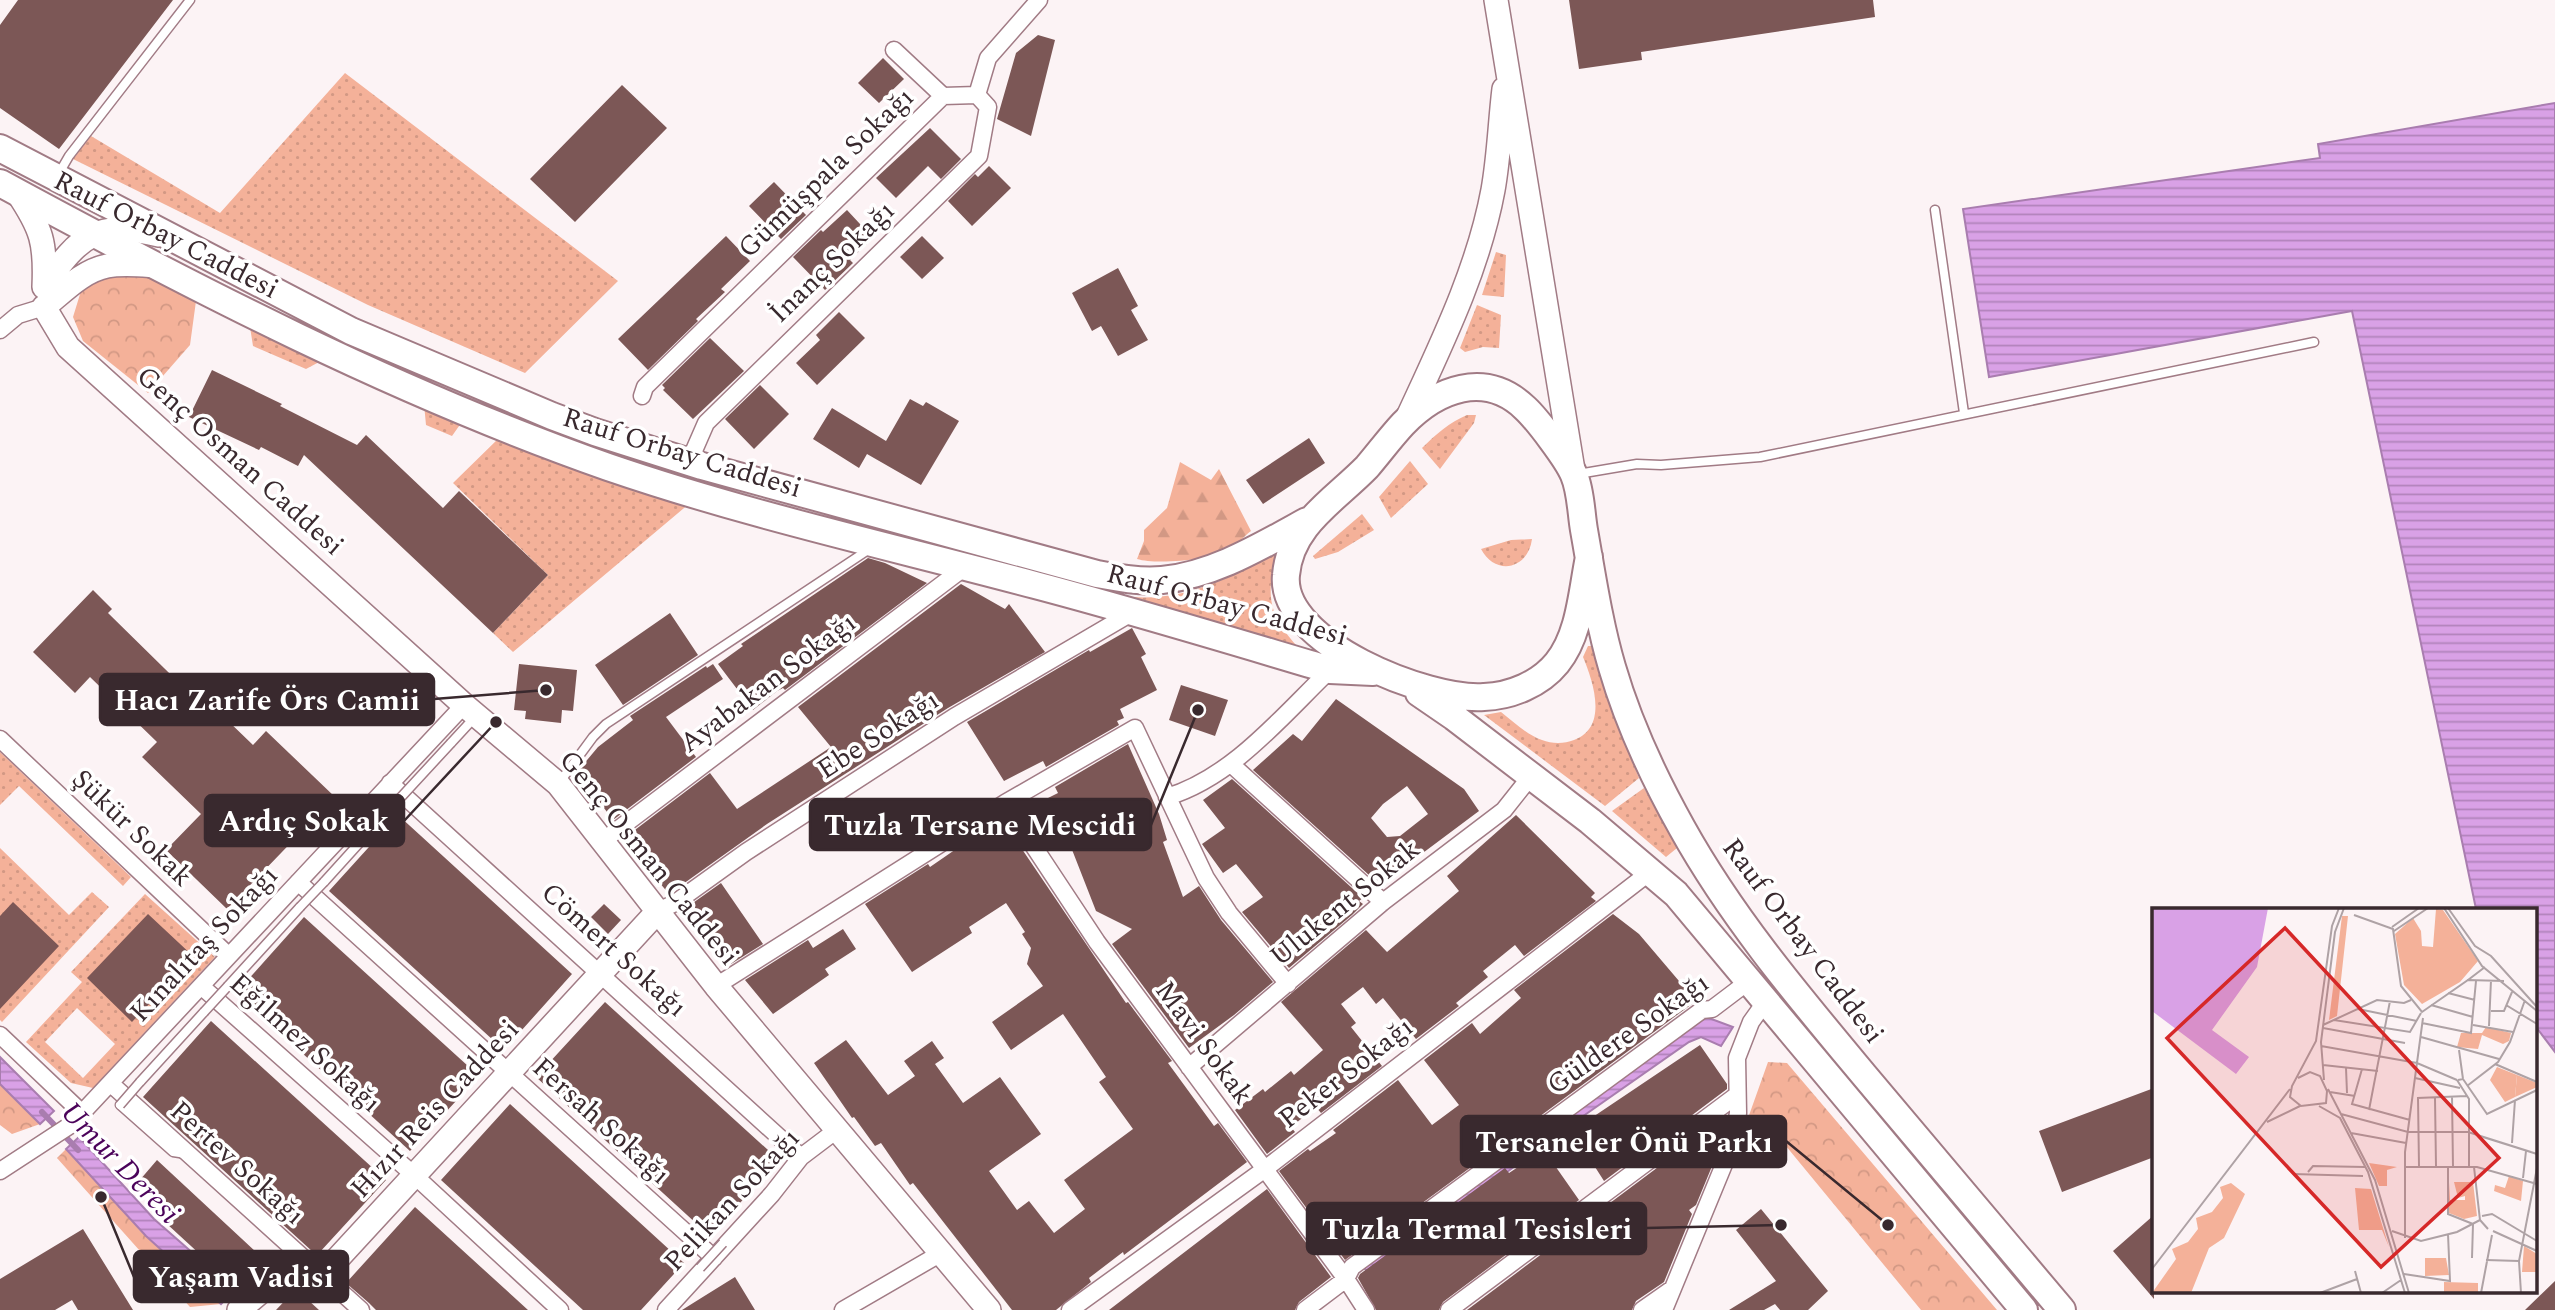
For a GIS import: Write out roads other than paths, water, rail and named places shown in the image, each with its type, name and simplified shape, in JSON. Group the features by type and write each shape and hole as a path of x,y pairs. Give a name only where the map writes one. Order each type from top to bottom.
{"main road":[{"name":"Rauf Orbay Caddesi","path":"0,148 309,310 391,349 552,416 689,462 1118,578 1160,580 1202,572 1236,558 1309,520 1367,466 1406,421 1442,395 1465,387 1487,386 1505,393 1538,421 1574,475 1611,664 1626,709 1670,804 1707,870 1794,989 2062,1310"},
{"name":"Rauf Orbay Caddesi","path":"8,188 340,358 559,449 651,481 1133,612 1330,670 1394,678 1457,697 1507,694 1527,687 1545,676 1559,661 1570,641 1589,557"},
{"name":"Rauf Orbay Caddesi","path":"1309,520 1290,554 1285,586 1296,612 1307,626 1454,717 1590,821 1676,894 2024,1310"}],"street":[{"path":"978,95 988,58 1039,0"},
{"path":"1496,0 1574,475"},
{"path":"894,50 943,96"},
{"path":"1406,421 1450,328 1493,191 1507,61"},
{"name":"Gümüşpala Sokağı","path":"642,396 645,387 655,377 943,96 978,95"},
{"name":"İnanç Sokağı","path":"689,462 706,423 979,156 988,107 978,95"},
{"path":"8,188 37,225 43,240 49,295"},
{"path":"83,191 96,214 95,233"},
{"path":"49,295 77,244 95,233 130,230 173,238"},
{"path":"0,330 49,295 96,269 117,265 159,266"},
{"name":"Genç Osman Caddesi","path":"49,295 68,347 470,710 558,784 716,986 943,1252 989,1310"},
{"name":"Ayabakan Sokağı","path":"604,840 965,567"},
{"name":"Ebe Sokağı","path":"658,911 675,904 746,852 954,717 1133,612"},
{"path":"1167,797 1196,787 1231,764 1330,670"},
{"name":"Kınalıtaş Sokağı","path":"0,1171 69,1126 390,783 470,710"},
{"path":"716,986 1004,803 1135,728 1196,859 1217,897 1288,984"},
{"name":"Şükür Sokak","path":"0,739 229,956"},
{"path":"1231,764 1383,902"},
{"name":"Ulukent Sokak","path":"1189,1067 1383,902 1504,810 1531,776"},
{"name":"Cömert Sokağı","path":"390,783 801,1157"},
{"name":"Mavi Sokak","path":"1004,803 1097,942 1265,1168 1366,1310"},
{"name":"Peker Sokağı","path":"1070,1310 1265,1168 1650,872"},
{"name":"Fersah Sokağı","path":"298,882 713,1258"},
{"name":"Hızır Reis Caddesi","path":"244,1305 295,1263 328,1269 658,911"},
{"name":"Eğilmez Sokağı","path":"201,986 415,1176 560,1310"},
{"path":"1664,1310 1731,1145 1738,1113 1737,1058 1751,1023 1758,991"},
{"name":"Güldere Sokağı","path":"1305,1310 1346,1279 1352,1267 1702,1010 1712,1009 1758,991"},
{"path":"0,1035 82,1113"},
{"name":"Pertev Sokağı","path":"110,1083 361,1310"},
{"path":"1449,1310 1737,1094"},
{"name":"Pelikan Sokağı","path":"664,1310 772,1194 801,1157 838,1129"},
{"path":"843,1310 943,1252"},
{"path":"1642,1310 1673,1288"}],"lane":[{"path":"57,177 69,156 190,0"},
{"path":"1935,210 1965,413"},
{"path":"1574,475 1637,464 1661,465 1760,457 2314,342"},
{"path":"558,784 606,724 876,544"},
{"path":"188,1154 173,1152 120,1105 451,743 470,710"},
{"path":"664,1310 754,1208"}],"waterway":[{"name":"Umur Deresi","path":"42,1112 78,1150"}],"place":[{"name":"Hacı Zarife Örs Camii","path":"546,690"},
{"name":"Tuzla Tersane Mescidi","path":"1198,710"},
{"name":"Ardıç Sokak","path":"496,722"},
{"name":"Yaşam Vadisi","path":"101,1197"},
{"name":"Tuzla Termal Tesisleri","path":"1781,1225"},
{"name":"Tersaneler Önü Parkı","path":"1888,1225"}]}
